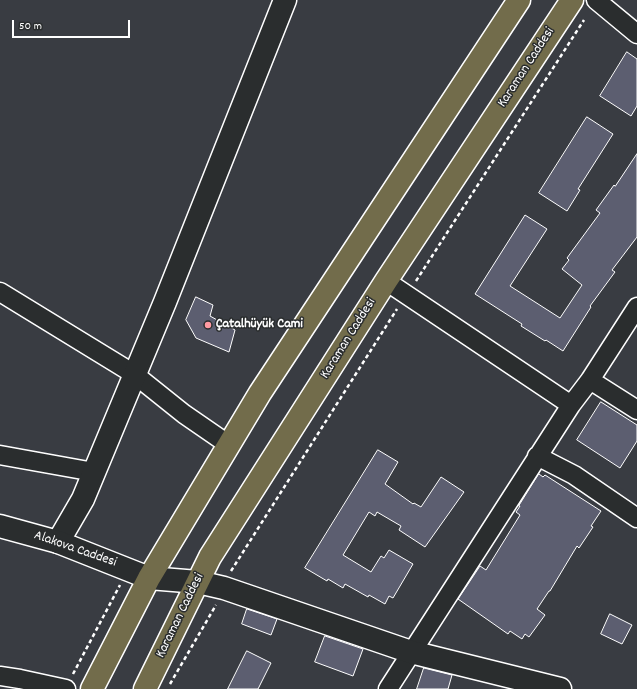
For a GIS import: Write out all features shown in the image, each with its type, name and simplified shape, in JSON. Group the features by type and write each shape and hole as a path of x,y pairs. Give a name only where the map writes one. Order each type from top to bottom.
{"highway":[{"path":"92,689 149,578 260,393 519,0"},
{"name":"Karaman Caddesi","path":"145,689 210,557 386,281 579,8"}],"street":[{"path":"58,542 84,499 207,198 285,0"},
{"path":"596,0 637,34"},
{"path":"386,281 571,404"},
{"path":"0,292 134,374 184,414 229,445"},
{"path":"388,689 537,456 571,404 590,380 637,307"},
{"path":"590,380 637,410"},
{"path":"0,455 94,472"},
{"path":"537,456 574,475 637,518"},
{"name":"Alakova Caddesi","path":"0,526 58,542 149,578 198,582 237,591 411,652 560,689"},
{"path":"0,676 68,684"}],"path":[{"path":"415,282 579,8"},
{"path":"230,573 400,304"},
{"path":"68,684 128,569"},
{"path":"167,689 219,600"}],"building":[{"path":"627,52 637,59 637,106 631,116 600,96"},
{"path":"587,117 613,134 578,189 580,190 567,211 539,193"},
{"path":"637,154 637,237 612,270 615,272 590,306 591,307 563,351 521,326 522,324 475,294 525,215 547,229 510,286 560,318 582,285 562,269 569,260 567,258 600,213 596,210"},
{"name":"Çatalhüyük Cami","path":"196,297 213,305 210,316 235,330 229,352 196,338 186,320"},
{"path":"601,402 637,425 637,441 620,468 577,440"},
{"path":"378,450 398,462 385,484 413,504 414,503 421,507 441,477 464,492 425,547 399,530 401,526 377,512 375,516 369,512 343,555 371,572 381,556 384,558 389,550 413,564 393,598 389,596 385,604 369,595 368,597 345,584 343,588 328,579 327,581 305,568"},
{"path":"539,474 543,477 545,475 601,511 591,526 593,527 579,548 577,546 550,591 537,609 545,615 529,637 525,634 522,639 510,631 508,634 458,599 480,566 486,570 520,515 516,512"},
{"path":"247,609 277,619 271,635 242,624"},
{"path":"610,614 632,625 622,644 601,634"},
{"path":"325,636 363,649 353,676 315,662"},
{"path":"247,651 271,663 258,689 228,689"},
{"path":"424,668 452,675 448,689 417,689"}],"place":[{"name":"Çatalhüyük Cami","path":"208,325"}]}
